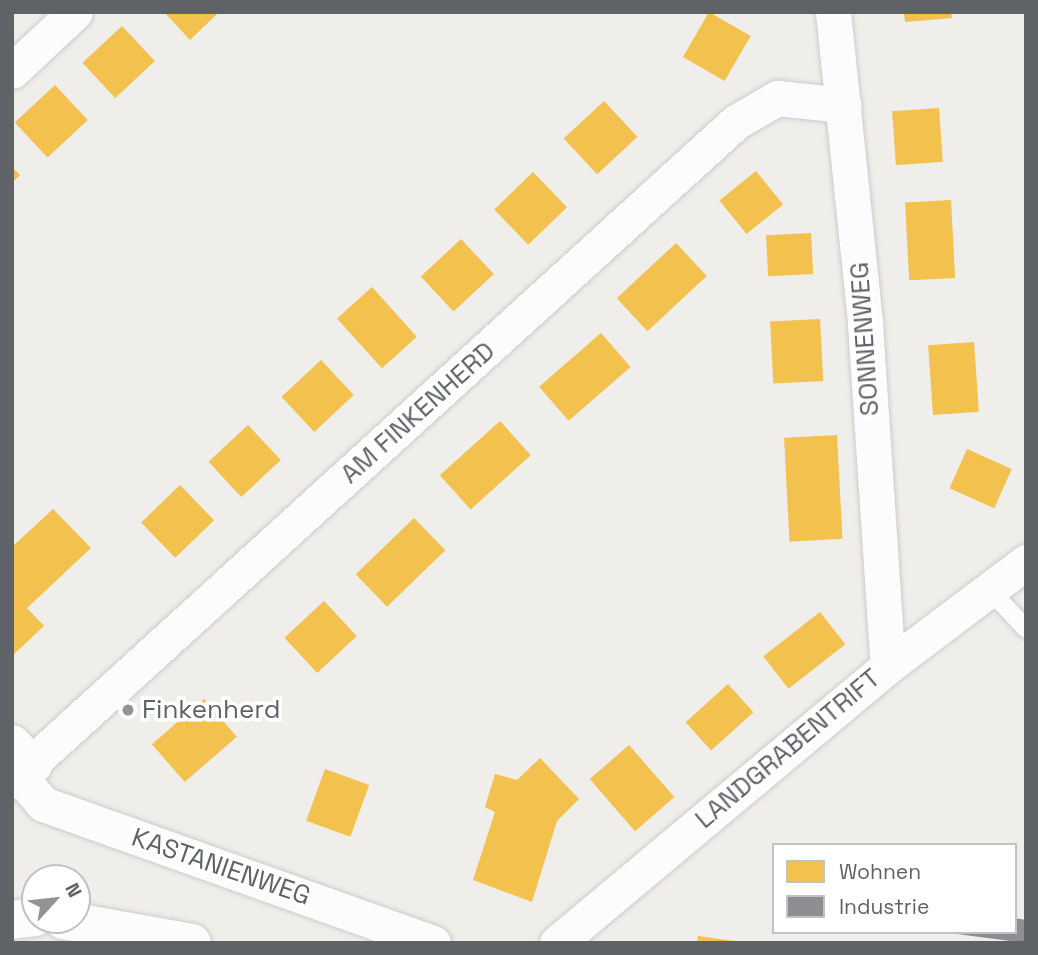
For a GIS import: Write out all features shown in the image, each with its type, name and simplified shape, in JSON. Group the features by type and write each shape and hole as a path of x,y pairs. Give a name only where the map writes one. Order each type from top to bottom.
{"main road":[{"path":"91,925 192,943"}],"street":[{"path":"12,71 75,12"},
{"name":"SONNENWEG","path":"832,12 844,105 887,666"},
{"name":"AM FINKENHERD","path":"19,766 736,122 777,98 844,105"},
{"name":"LANDGRABENTRIFT","path":"557,943 887,666 1026,562"},
{"name":"KASTANIENWEG","path":"19,766 43,804 433,943"}],"lane":[{"path":"989,589 1026,629"}],"building: Wohnen":[{"path":"164,12 219,12 190,40"},
{"path":"709,12 751,36 725,81 683,57"},
{"path":"904,12 951,12 952,18 905,22"},
{"path":"122,26 155,61 115,98 83,63"},
{"path":"55,85 88,120 48,158 15,123"},
{"path":"604,101 637,137 597,174 564,139"},
{"path":"939,108 943,162 896,165 892,111"},
{"path":"12,167 20,175 12,183"},
{"path":"756,171 783,204 747,234 719,201"},
{"path":"533,172 567,207 528,245 494,210"},
{"path":"951,200 955,278 909,280 905,202"},
{"path":"811,233 813,274 768,276 766,235"},
{"path":"461,239 494,274 454,312 421,277"},
{"path":"676,243 707,276 647,331 617,298"},
{"path":"372,287 417,337 382,368 337,318"},
{"path":"820,319 823,381 773,384 770,322"},
{"path":"601,333 631,367 569,421 539,387"},
{"path":"974,342 979,412 933,415 928,345"},
{"path":"321,360 354,395 314,432 282,397"},
{"path":"500,421 531,455 471,509 440,475"},
{"path":"248,425 281,460 241,497 209,462"},
{"path":"837,435 842,539 790,542 784,438"},
{"path":"967,449 1012,469 994,508 950,488"},
{"path":"180,485 214,520 175,558 141,523"},
{"path":"53,509 91,548 27,608 44,626 12,656 12,547"},
{"path":"414,518 445,550 387,607 356,574"},
{"path":"324,601 357,636 317,673 285,638"},
{"path":"820,612 845,644 789,689 763,656"},
{"path":"728,684 753,712 711,750 686,722"},
{"path":"204,699 237,737 185,782 152,744"},
{"path":"629,745 674,797 635,831 590,779"},
{"path":"540,758 579,799 557,821 532,902 473,880 495,812 485,807 495,774 517,780"},
{"path":"325,769 369,785 350,837 306,821"},
{"path":"698,936 734,941 734,943 697,943"}],"building: Industrie":[{"path":"1017,918 1026,920 1026,943 957,934 1017,934"}],"place":[{"name":"Finkenherd","path":"128,710"}]}
